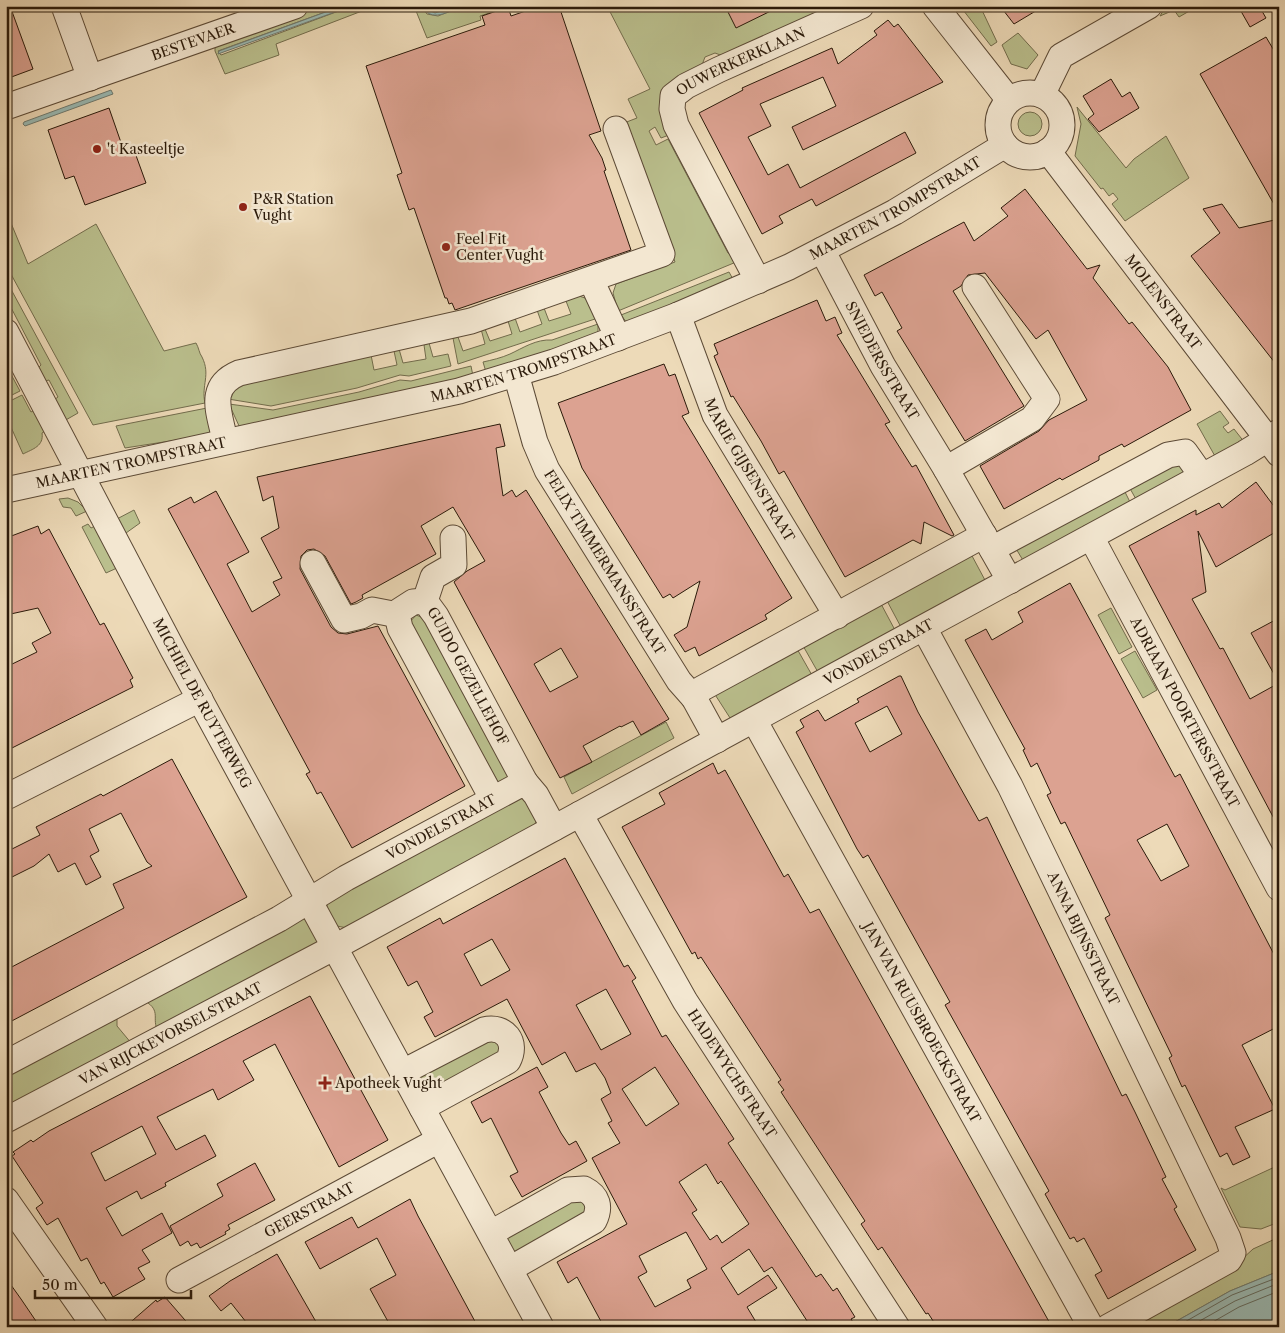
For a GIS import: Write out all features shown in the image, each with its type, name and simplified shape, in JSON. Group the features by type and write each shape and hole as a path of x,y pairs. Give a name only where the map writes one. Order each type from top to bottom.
{"street":[{"path":"64,6 90,78"},
{"name":"BESTEVAER","path":"6,107 295,6"},
{"name":"OUWERKERKLAAN","path":"758,281 676,125 672,109 673,96 686,86 718,70 861,6"},
{"path":"935,6 1008,100"},
{"path":"1042,95 1061,56 1149,6"},
{"path":"1027,92 1042,95 1054,103 1062,123 1056,143 1048,151 1031,157 1022,156 1004,145 998,127 999,116 1008,100 1018,94 1027,92"},
{"path":"225,441 217,398 218,389 227,378 239,373 471,321 662,254 616,129"},
{"name":"MAARTEN TROMPSTRAAT","path":"6,490 459,391 516,374 678,315 758,281 822,250 928,193 1004,145"},
{"name":"MOLENSTRAAT","path":"1048,151 1275,442"},
{"name":"SNIEDERSSTRAAT","path":"822,250 883,366 946,469 1010,581"},
{"path":"591,280 618,338"},
{"path":"946,469 1032,419 1047,399 975,287"},
{"name":"MARIE GIJSENSTRAAT","path":"678,315 718,421 837,616"},
{"name":"MICHIEL DE RUYTERWEG","path":"6,332 200,699 541,1327"},
{"name":"FELIX TIMMERMANSSTRAAT","path":"516,374 535,442 548,470 680,681 694,698 717,740"},
{"name":"VONDELSTRAAT","path":"335,947 1202,476 1275,442"},
{"path":"694,698 701,689 837,616 1168,455 1185,452 1202,476"},
{"name":"ADRIAAN POORTERSSTRAAT","path":"1091,536 1279,888"},
{"path":"425,601 432,577 454,565 452,538"},
{"path":"313,563 344,620 361,616 372,610 398,615 400,628 492,798"},
{"name":"GUIDO GEZELLEHOF","path":"398,615 399,611 413,602 425,601 436,616 525,782"},
{"name":"ANNA BIJNSSTRAAT","path":"924,628 1010,786 1228,1238 1233,1253 1229,1260 1108,1327"},
{"path":"6,797 200,699"},
{"name":"JAN VAN RUUSBROECKSTRAAT","path":"754,720 1091,1327"},
{"path":"525,782 536,795 554,828"},
{"name":"VONDELSTRAAT","path":"310,900 346,878 525,782"},
{"name":"HADEWYCHSTRAAT","path":"580,814 685,1001 897,1327"},
{"path":"6,1063 280,919 310,900"},
{"name":"VAN RIJCKEVORSELSTRAAT","path":"6,1120 335,947"},
{"path":"403,1072 484,1030 493,1028 502,1030 509,1036 512,1044 512,1053 508,1061 422,1108"},
{"name":"GEERSTRAAT","path":"179,1280 438,1140"},
{"path":"491,1233 568,1190 584,1188 596,1199 597,1214 587,1226 510,1269"},
{"path":"6,1200 95,1327"}],"green space":[{"path":"311,6 342,6 218,51 221,55 352,6 375,6 276,44 279,55 225,74 215,51 215,41"},
{"path":"414,6 421,6 427,14 438,16 463,6 505,8 480,16 481,20 427,38"},
{"path":"425,6 455,6 435,12"},
{"path":"607,6 835,6 723,56 715,53 705,57 702,65 674,86 669,135 661,138 655,127 649,131 656,145 668,139 728,253 741,260 618,311 613,293 616,284 675,262 644,171 624,123 637,118 628,99 650,89"},
{"path":"960,6 980,6 997,42 991,46"},
{"path":"1172,6 1198,6 1179,17 1174,10 1160,16 1163,11"},
{"path":"1018,33 1038,55 1027,69 1011,64 1002,45"},
{"path":"1077,107 1126,168 1134,159 1166,136 1189,178 1125,221 1112,204 1118,199 1113,193 1109,196 1103,188 1101,189 1075,156 1081,124"},
{"path":"1030,112 1039,115 1042,124 1039,133 1030,136 1021,133 1018,124 1021,115"},
{"path":"6,211 28,264 96,224 164,351 196,343 206,369 205,403 93,425 6,265"},
{"path":"729,272 734,281 627,323 621,315"},
{"path":"6,280 78,413 64,421 54,400 58,397 49,380 45,381 38,368 41,365 6,298"},
{"path":"579,296 588,299 598,318 458,364 453,338 458,337 463,351 485,344 481,329 485,329 490,341 512,334 508,321 515,318 520,332 542,324 537,310 544,308 549,321 571,314 566,301"},
{"path":"598,324 598,334 486,372 483,362 497,359 535,342 552,340"},
{"path":"429,343 433,357 448,354 451,366 409,376 400,375 357,388 271,406 228,399 234,384 371,355 374,370 397,365 394,351 399,349 403,363 426,359 424,345"},
{"path":"6,365 20,391 6,398"},
{"path":"471,366 473,376 240,428 229,404 273,410 359,392 400,380 411,381"},
{"path":"22,395 31,412 35,410 47,430 42,433 40,444 23,454 6,416 6,403"},
{"path":"212,407 213,414 209,435 125,448 116,426"},
{"path":"1220,411 1229,423 1223,427 1228,433 1234,429 1245,443 1216,458 1197,424"},
{"path":"1178,460 1185,473 1137,501 1128,485"},
{"path":"1123,488 1131,504 1024,562 1015,547"},
{"path":"68,498 78,502 87,511 76,516 71,508 63,507 59,499"},
{"path":"134,510 140,523 126,533 115,520"},
{"path":"88,524 91,528 95,526 117,568 106,573 82,527"},
{"path":"971,554 986,582 902,629 886,599"},
{"path":"880,602 896,632 819,674 802,644"},
{"path":"1111,608 1132,647 1119,654 1098,615"},
{"path":"416,615 429,620 514,773 500,786 410,622"},
{"path":"796,647 813,677 732,721 714,693"},
{"path":"1135,651 1157,690 1143,698 1121,659"},
{"path":"666,722 674,738 572,794 564,777"},
{"path":"523,797 537,813 536,822 532,829 347,928 337,926 327,911 327,901"},
{"path":"302,918 306,920 318,940 316,945 158,1031 155,1023 155,1012 145,1001"},
{"path":"117,1017 117,1026 132,1044 6,1111 6,1069"},
{"path":"494,1036 505,1053 429,1094 419,1080 420,1075"},
{"path":"1279,1165 1279,1222 1261,1229 1240,1227 1221,1188 1225,1190"},
{"path":"575,1194 592,1212 515,1253 511,1249 507,1234"},
{"path":"1275,1239 1279,1245 1279,1271 1230,1291 1166,1327 1121,1327 1241,1260 1253,1249"}],"water":[{"path":"342,6 352,6 218,54 219,51"},
{"path":"421,6 435,13 455,6 463,6 440,15 435,15 425,11"},
{"path":"111,90 113,94 25,126 23,124 24,122"},
{"path":"1279,1271 1279,1327 1166,1327 1230,1291"}],"building":[{"path":"6,6 10,6 33,69 6,79"},
{"path":"540,6 559,6 601,131 589,135 602,158 606,170 604,171 631,250 455,310 452,303 449,304 447,298 445,298 414,208 409,210 397,175 402,173 366,66 485,25 482,16 508,7 511,16"},
{"path":"725,6 781,6 736,28"},
{"path":"1000,6 1044,6 1014,24"},
{"path":"1238,6 1259,6 1266,18 1250,27"},
{"path":"888,20 894,27 898,24 943,82 803,150 792,127 836,106 823,77 760,104 771,126 748,137 768,175 788,164 800,188 905,132 916,153 816,206 812,199 779,216 783,223 762,234 699,113 743,90 742,88 832,48 838,64 877,35 874,31"},
{"path":"1266,37 1279,59 1279,213 1200,74"},
{"path":"1111,79 1122,97 1130,92 1139,108 1099,132 1088,119 1094,114 1083,96"},
{"path":"109,108 125,154 134,150 146,183 85,205 74,176 65,179 48,130"},
{"path":"1025,189 1087,269 1100,265 1093,278 1129,324 1132,322 1168,367 1191,410 1124,447 1122,444 1099,456 1099,460 1062,480 1060,478 1004,509 980,466 1039,431 1049,420 1087,400 1048,330 1036,339 985,273 968,275 961,286 953,291 1024,406 965,441 897,331 902,328 882,292 875,296 864,275 964,222 974,241 1008,216 1001,208"},
{"path":"1222,204 1239,228 1279,219 1279,368 1191,256 1220,233 1203,209"},
{"path":"817,300 826,321 835,317 842,333 837,335 890,422 885,424 912,467 916,465 954,535 952,536 924,522 921,544 913,540 845,577 784,471 779,474 733,396 731,397 714,356 718,354 714,344"},
{"path":"664,364 669,376 675,374 689,413 682,416 792,598 765,615 767,619 699,656 695,647 685,652 674,635 687,627 700,581 673,598 670,594 663,598 582,468 558,403"},
{"path":"500,424 505,446 496,448 503,496 512,490 516,497 526,490 669,719 641,735 633,721 583,746 592,762 560,778 454,582 467,571 485,561 453,507 421,526 436,554 362,595 363,598 351,604 325,556 314,549 307,550 301,556 300,569 331,627 338,633 347,634 378,626 465,786 352,848 321,792 317,794 306,774 310,772 168,509 191,497 194,503 216,491 249,552 227,564 252,612 280,595 273,582 282,578 261,538 279,528 273,496 263,501 257,477","holes":["561,648 578,677 550,692 534,664"]},
{"path":"1256,482 1279,513 1279,530 1216,567 1198,531 1206,592 1192,599 1220,649 1223,648 1250,699 1279,683 1279,828 1129,546 1196,510 1196,515 1219,503 1222,508"},
{"path":"38,526 41,534 49,529 100,625 104,623 133,678 130,680 133,687 6,751 6,667 37,652 32,643 51,633 38,608 6,615 6,538"},
{"path":"1070,583 1175,777 1180,774 1279,964 1279,1026 1242,1045 1275,1109 1235,1127 1250,1157 1233,1165 1227,1153 1220,1157 1185,1085 1182,1087 1169,1058 1172,1056 1105,918 1110,915 1065,822 1061,824 1047,795 1051,793 1037,763 1031,767 1023,750 1025,749 965,640 986,629 992,640 1023,622 1018,612","holes":["1167,824 1189,866 1161,881 1137,840"]},
{"path":"1279,618 1279,683 1251,633"},
{"path":"901,676 918,712 979,821 987,817 1122,1096 1126,1094 1166,1177 1162,1179 1177,1207 1174,1209 1196,1250 1108,1299 1095,1275 1102,1271 1084,1238 1077,1242 1074,1237 1070,1239 1045,1194 1049,1191 945,1005 950,1002 868,855 863,858 857,849 796,732 804,727 800,720 818,710 825,721 859,702 857,699","holes":["887,706 902,734 870,752 855,723"]},
{"path":"172,759 247,897 6,1024 6,970 124,908 113,884 152,866 147,862 121,813 89,829 99,851 90,856 101,877 86,885 75,863 58,872 49,854 34,866 6,880 6,852 40,835 36,827 101,794 103,796"},
{"path":"713,763 718,774 725,770 784,877 788,874 810,913 819,909 1052,1327 937,1327 928,1313 926,1314 882,1247 878,1250 861,1224 865,1221 781,1092 784,1090 778,1082 781,1080 701,957 698,959 695,952 692,954 622,827 665,804 659,793"},
{"path":"565,858 624,967 628,965 636,978 632,981 662,1037 666,1035 734,1139 728,1143 816,1277 821,1274 833,1291 837,1288 855,1317 851,1319 856,1327 811,1327 772,1267 764,1272 749,1249 721,1268 738,1295 768,1275 777,1288 747,1307 759,1327 604,1327 577,1277 568,1283 557,1262 627,1224 592,1158 620,1143 608,1123 612,1121 601,1099 611,1093 605,1078 595,1063 576,1072 565,1052 542,1065 507,999 435,1037 424,1017 433,1012 417,981 408,986 387,947 440,918 443,924","holes":["492,939 510,970 481,986 464,954","606,989 631,1034 601,1050 576,1005","655,1067 679,1104 646,1126 622,1089","706,1164 718,1184 721,1181 749,1224 722,1243 717,1235 710,1240 692,1213 697,1210 679,1182","686,1232 707,1269 687,1280 691,1288 655,1307 638,1277 647,1272 639,1256"]},
{"path":"310,996 388,1140 339,1167 275,1044 243,1061 254,1080 218,1100 213,1089 157,1117 176,1150 205,1135 216,1156 165,1183 166,1186 141,1199 137,1191 106,1208 122,1236 162,1213 172,1233 142,1250 150,1262 138,1268 145,1279 113,1297 104,1282 101,1284 87,1258 81,1261 58,1218 47,1225 36,1208 43,1203 12,1156 15,1154 13,1152 49,1131","holes":["142,1126 156,1154 105,1181 91,1153"]},
{"path":"537,1067 548,1087 539,1092 569,1145 576,1141 587,1161 522,1197 510,1176 518,1172 491,1118 482,1123 471,1102"},
{"path":"255,1163 275,1200 228,1225 230,1229 225,1232 226,1234 200,1248 197,1243 191,1246 188,1241 180,1246 170,1226 223,1196 217,1184"},
{"path":"410,1199 478,1327 391,1327 370,1289 396,1275 377,1238 320,1269 305,1242 352,1217 358,1228"},
{"path":"277,1254 319,1327 250,1327 231,1303 221,1311 209,1296 230,1281"},
{"path":"6,1278 21,1299 40,1327 6,1327"},
{"path":"165,1297 191,1327 125,1327 156,1300 157,1302"}],"place":[{"name":"'t Kasteeltje","path":"97,149"},
{"name":"P&R Station Vught","path":"243,207"},
{"name":"Feel Fit Center Vught","path":"446,247"},
{"name":"Apotheek Vught","path":"325,1083"}]}
